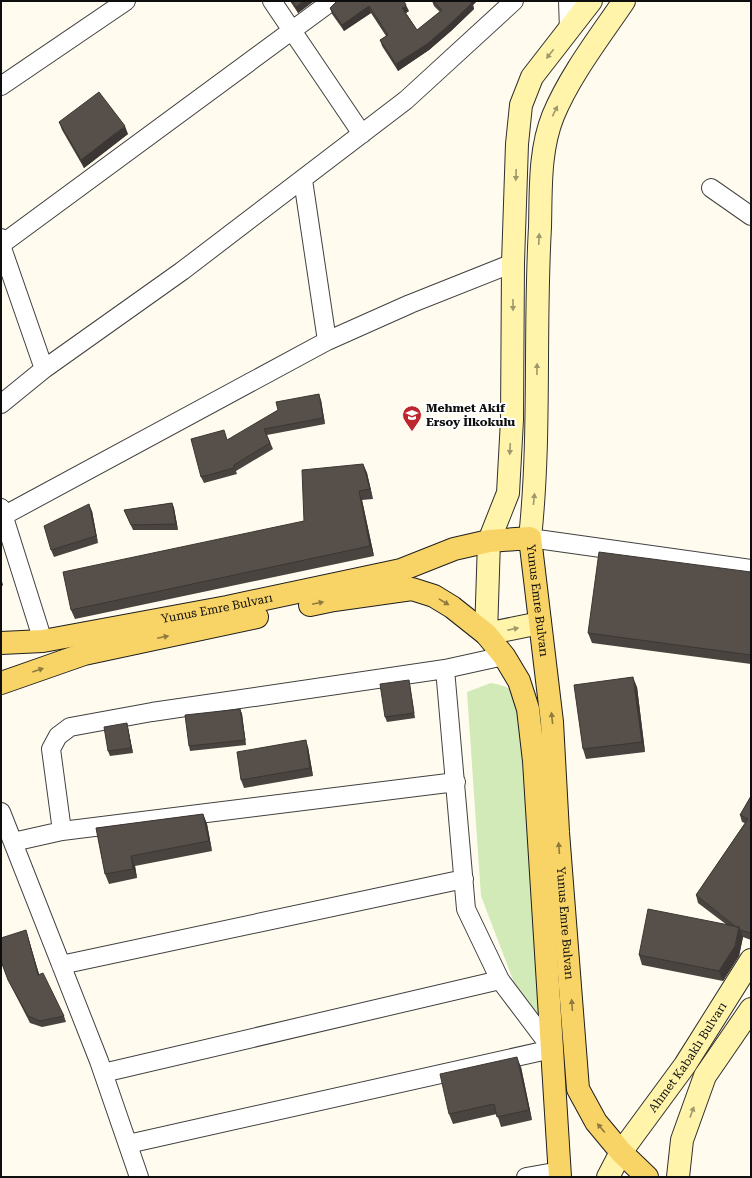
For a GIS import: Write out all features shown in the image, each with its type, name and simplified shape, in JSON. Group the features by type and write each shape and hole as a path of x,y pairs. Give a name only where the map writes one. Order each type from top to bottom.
{"main road":[{"name":"Yunus Emre Bulvarı","path":"1,643 43,641 227,607 401,570 454,549 489,541 530,538 552,722 558,832 578,1089 596,1122 621,1152 648,1177"},
{"name":"Yunus Emre Bulvarı","path":"1,683 84,654 334,600 412,589 440,600 472,622 486,634 504,656 519,681 529,716 534,761 560,1174"}],"street":[{"path":"1,86 126,1"},
{"path":"272,1 362,134"},
{"path":"44,369 2,246 332,1"},
{"path":"1,404 44,369 182,271 406,100 514,1"},
{"path":"568,1 569,30"},
{"path":"540,623 486,634 489,541 508,493 512,420 513,263 517,144 521,105 532,77 591,1"},
{"path":"624,1 570,81 552,117 543,153 538,262 535,488 530,538 751,569"},
{"path":"303,180 327,341"},
{"path":"711,188 751,216"},
{"path":"43,641 2,512 327,341 410,304 513,263"},
{"path":"62,831 51,749 58,736 70,727 152,712 445,669 504,656"},
{"path":"128,1144 552,1049 500,980 466,909 445,669"},
{"path":"13,842 62,831 456,782"},
{"path":"1,812 103,1073 139,1177"},
{"path":"61,965 464,879"},
{"name":"Ahmet Kabaklı Bulvarı","path":"608,1177 621,1152 685,1065 751,960"},
{"path":"103,1073 500,980"},
{"path":"678,1177 682,1140 705,1076 751,1009"},
{"path":"682,1140 686,1177"},
{"path":"526,1177 560,1174"}],"green space":[{"path":"491,683 511,690 514,693 521,709 542,1022 515,985 481,896 467,692"}],"building":[{"path":"292,1 304,1 296,7"},
{"path":"337,1 404,1 406,5 402,8 417,30 442,10 433,1 470,1 472,3 427,44 396,64 380,40 388,35 369,6 342,25 330,8"},
{"path":"99,92 125,126 81,160 59,122"},
{"path":"319,394 323,418 264,429 270,443 234,465 234,468 201,477 191,439 224,430 227,440 278,410 276,402"},
{"path":"363,464 370,489 359,491 370,546 71,610 63,572 304,521 302,470"},
{"path":"172,503 176,524 131,525 124,510"},
{"path":"89,504 96,536 51,550 44,526"},
{"path":"599,552 751,572 751,655 588,633"},
{"path":"633,677 642,742 583,749 574,685"},
{"path":"409,680 414,713 385,717 380,684"},
{"path":"240,709 245,740 189,746 185,715"},
{"path":"127,723 131,748 108,751 104,727"},
{"path":"306,740 310,768 241,780 237,752"},
{"path":"751,796 751,933 740,930 739,927 736,927 696,895 748,819 740,815"},
{"path":"203,814 209,841 131,856 133,869 105,874 96,828"},
{"path":"648,909 739,927 735,946 719,971 639,955"},
{"path":"26,930 38,975 43,973 64,1016 40,1021 28,1016 8,980 1,961 1,938"},
{"path":"517,1057 529,1110 497,1117 494,1104 449,1114 440,1074"}],"place":[{"name":"Mehmet Akif Ersoy İlkokulu","path":"412,432"}]}
